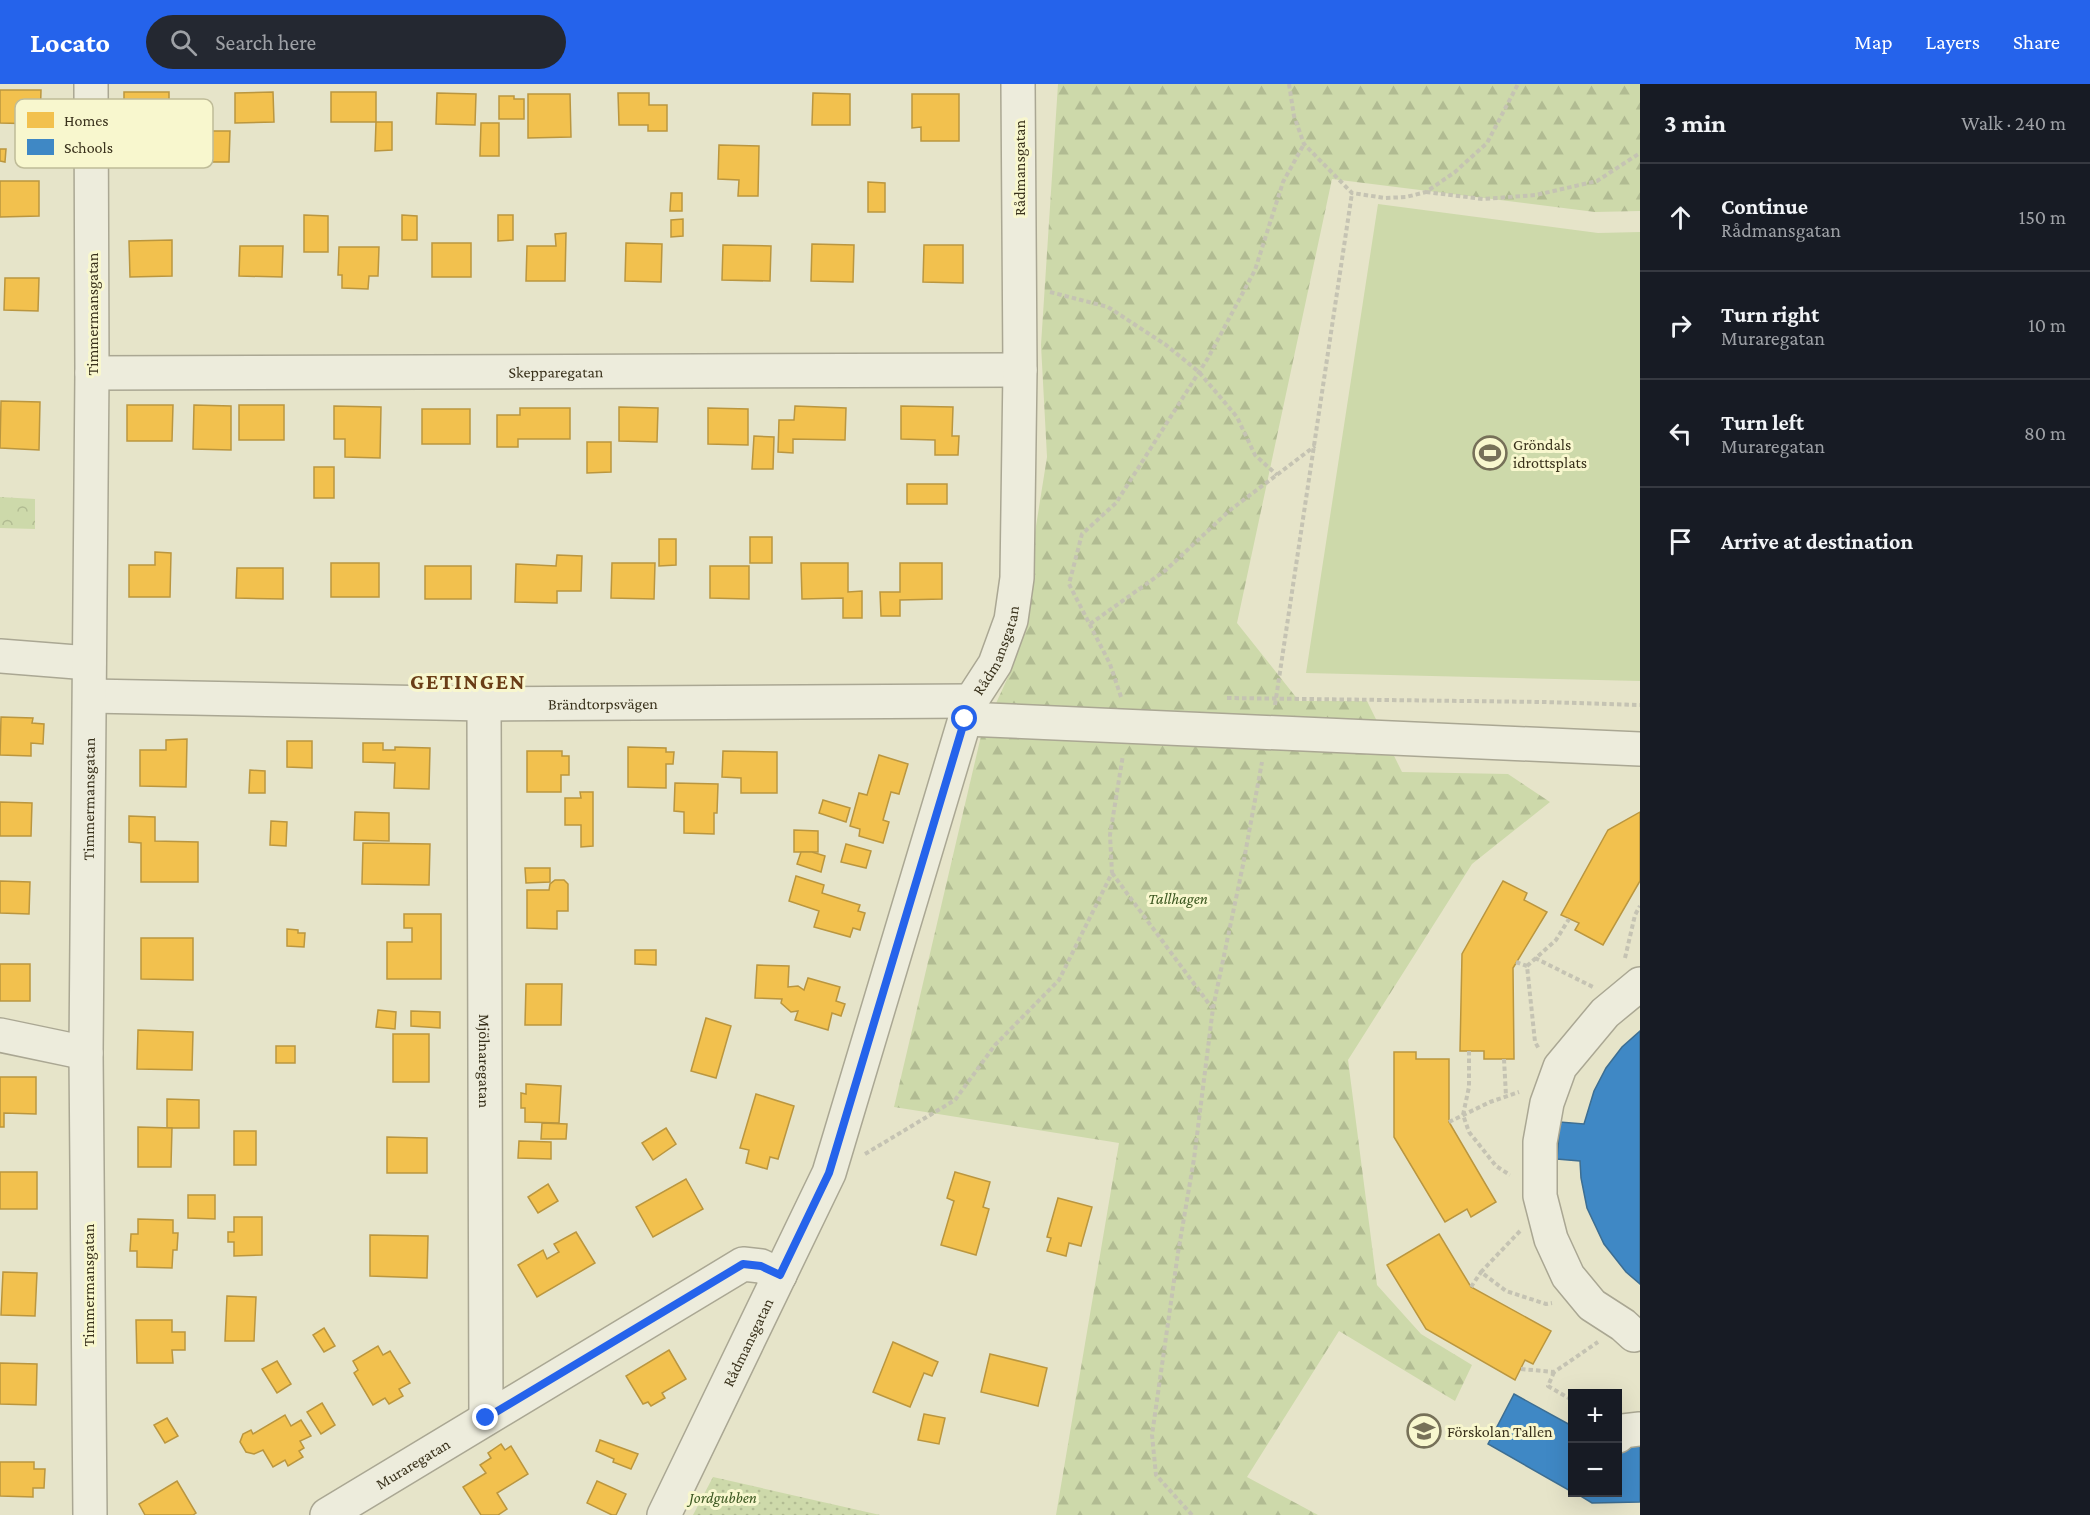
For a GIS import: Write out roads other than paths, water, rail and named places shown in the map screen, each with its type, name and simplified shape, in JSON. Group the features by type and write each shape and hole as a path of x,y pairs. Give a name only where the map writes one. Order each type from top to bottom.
{"street":[{"name":"Timmermansgatan","path":"90,84 90,99"},
{"name":"Rådmansgatan","path":"664,1515 829,1173 968,710 995,664 1011,620 1017,578 1020,370 1018,84"},
{"name":"Timmermansgatan","path":"90,1515 86,1053 92,372 91,168"},
{"name":"Skepparegatan","path":"92,372 1020,370"},
{"path":"0,656 89,663"},
{"name":"Brändtorpsvägen","path":"90,696 1116,713 1267,733 1640,749"},
{"name":"Mjölnaregatan","path":"484,704 486,1418"},
{"path":"1628,1330 1592,1305 1584,1296 1569,1276 1551,1239 1542,1202 1540,1142 1547,1103 1560,1067 1605,1013 1631,992"},
{"path":"0,1035 86,1053"},
{"name":"Muraregatan","path":"327,1515 743,1264 761,1266 780,1275"},
{"path":"1622,1432 1640,1429"}],"place":[{"name":"Gröndals idrottsplats","path":"1490,453"},
{"name":"Förskolan Tallen","path":"1424,1431"}],"district":[{"name":"GETINGEN","path":"468,681"}],"park label":[{"name":"Tallhagen","path":"1178,898"},
{"name":"Jordgubben","path":"723,1497"}]}
